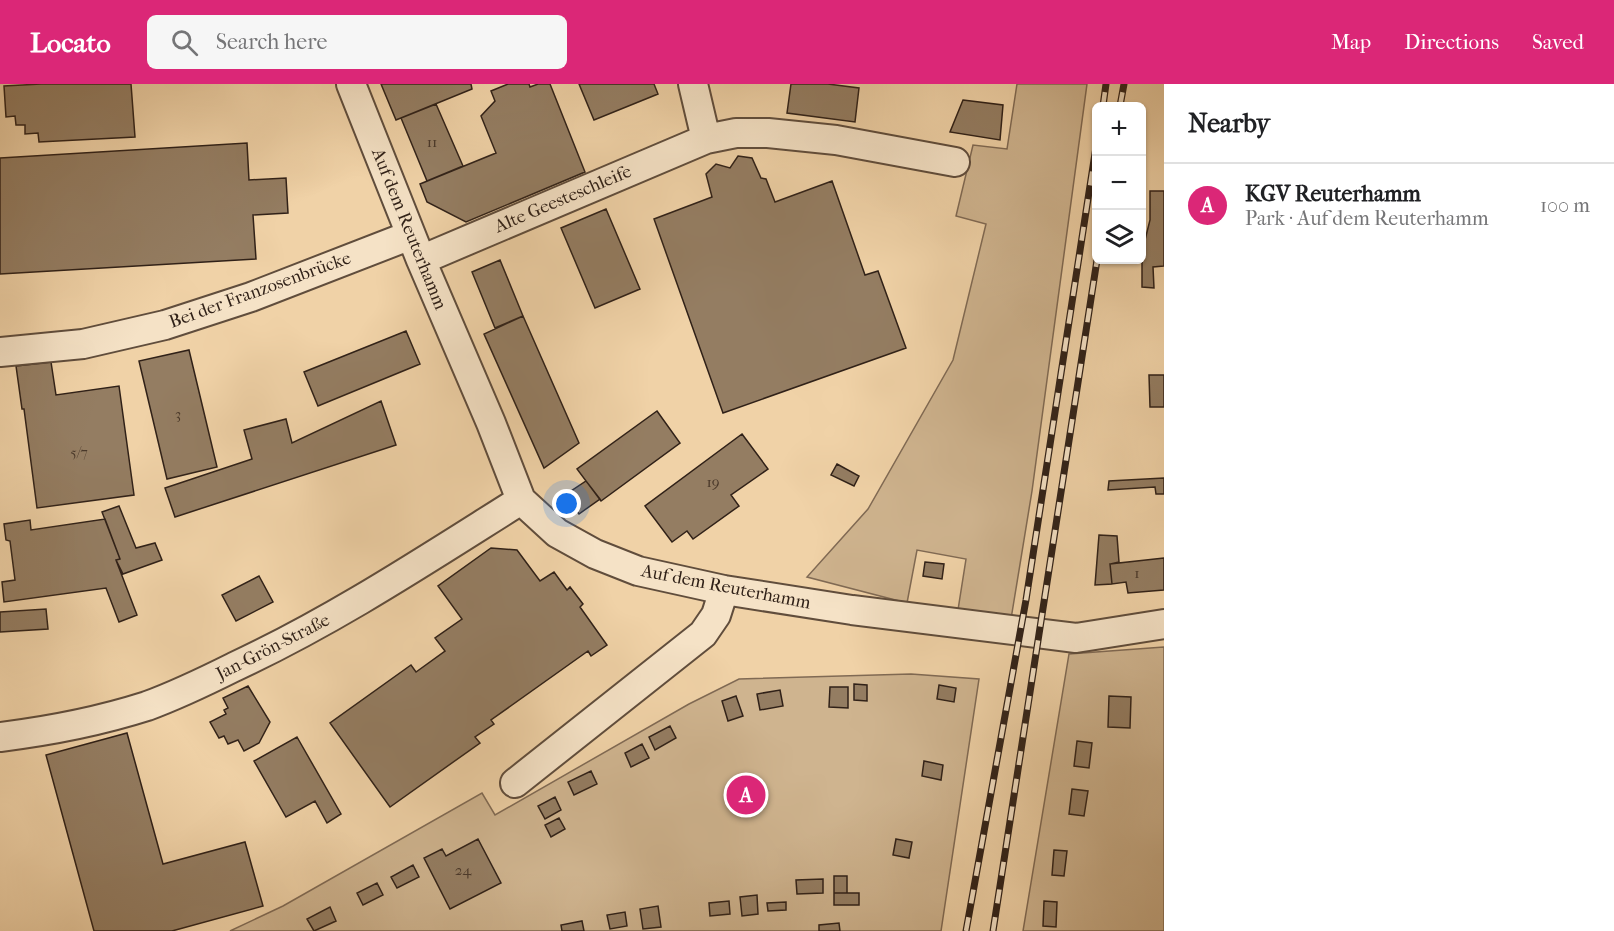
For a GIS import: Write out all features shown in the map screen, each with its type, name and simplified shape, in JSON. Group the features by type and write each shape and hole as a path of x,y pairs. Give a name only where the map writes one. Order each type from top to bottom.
{"street":[{"name":"Auf dem Reuterhamm","path":"351,84 521,500 557,533 595,554 638,571 724,590 852,610 1076,638 1164,624"},
{"path":"693,84 706,139"},
{"name":"Alte Geesteschleife","path":"416,247 706,139 736,133 768,133 836,140 955,162"},
{"name":"Bei der Franzosenbrücke","path":"0,352 83,344 165,325 416,247"},
{"name":"Jan-Grön-Straße","path":"0,737 105,717 182,693 335,616 521,500"},
{"path":"515,783 703,634 716,615 724,590"}],"shaded area":[{"path":"1017,84 1087,84 1032,491 1011,619 958,610 966,559 917,550 907,603 807,577 868,509 953,360 986,224 956,216 973,145 1007,149"},
{"path":"1164,647 1164,931 1023,931 1069,654"},
{"path":"911,674 979,679 941,931 230,931 283,906 482,793 495,815 689,704 739,679"}],"building":[{"path":"131,84 135,137 39,142 38,133 25,134 25,125 16,125 15,116 6,117 4,86"},
{"path":"381,84 471,84 472,89 396,120"},
{"path":"508,84 529,84 530,87 550,84 585,172 466,222 427,202 420,184 496,153 481,116 495,101 491,91"},
{"path":"579,84 654,84 658,94 594,120"},
{"path":"791,84 828,84 859,88 855,122 787,113"},
{"path":"963,100 1003,105 1000,140 950,132"},
{"path":"436,104 463,166 427,181 401,118"},
{"path":"247,143 249,180 286,178 288,213 253,215 256,259 0,274 0,158"},
{"path":"738,156 752,158 761,178 766,179 775,202 832,181 865,275 878,271 906,348 723,413 654,219 712,197 706,174 716,164 730,168"},
{"path":"1150,191 1164,191 1164,266 1153,267 1154,288 1142,287 1142,264 1146,264 1146,236 1150,220"},
{"path":"606,209 640,289 595,308 561,228"},
{"path":"500,260 523,316 495,328 472,272"},
{"path":"523,316 579,443 544,468 484,334"},
{"path":"406,331 420,364 318,406 304,372"},
{"path":"189,350 217,467 167,479 139,361"},
{"path":"51,362 56,395 119,386 134,495 37,508 16,366"},
{"path":"1149,375 1164,375 1164,407 1150,407"},
{"path":"381,401 396,445 175,517 165,488 252,459 244,430 286,419 292,443"},
{"path":"657,411 680,443 601,501 577,469"},
{"path":"742,434 768,469 731,495 739,506 693,539 687,531 672,542 645,506"},
{"path":"837,464 859,476 854,486 831,475"},
{"path":"1164,478 1164,494 1156,494 1155,487 1108,490 1109,481"},
{"path":"586,481 600,499 579,514 565,495"},
{"path":"119,506 136,548 155,543 162,560 123,574 116,560 120,559 102,512"},
{"path":"105,519 120,559 116,560 137,615 119,622 106,588 4,602 2,582 15,580 10,541 6,540 4,524 30,520 31,530"},
{"path":"1099,535 1117,536 1119,562 1110,564 1112,584 1095,585"},
{"path":"491,548 517,550 540,581 554,572 567,590 570,587 583,604 580,607 607,645 591,656 588,651 491,720 494,724 475,737 480,743 390,807 330,723 411,665 416,672 445,651 435,638 462,619 438,586"},
{"path":"1164,558 1164,590 1128,593 1126,582 1112,584 1110,564"},
{"path":"925,562 944,564 942,579 923,576"},
{"path":"259,576 273,602 236,621 222,595"},
{"path":"46,609 48,629 0,632 0,612"},
{"path":"854,684 867,685 867,701 854,700"},
{"path":"939,685 956,688 954,702 937,699"},
{"path":"248,686 270,722 259,743 244,751 238,740 228,744 224,736 219,738 210,722 226,714 224,710 228,708 223,698"},
{"path":"830,687 848,687 848,708 829,707"},
{"path":"780,690 783,706 760,710 757,694"},
{"path":"736,696 743,716 728,721 722,701"},
{"path":"1109,696 1131,697 1130,728 1108,727"},
{"path":"670,726 676,738 655,750 649,737"},
{"path":"127,733 163,864 245,842 263,906 172,931 94,931 46,755"},
{"path":"297,737 341,814 327,823 315,801 286,817 254,761"},
{"path":"1077,741 1092,743 1089,768 1074,766"},
{"path":"642,744 649,758 631,767 625,753"},
{"path":"924,761 943,765 941,780 922,776"},
{"path":"591,771 597,784 574,795 568,782"},
{"path":"1072,789 1088,791 1084,816 1069,814"},
{"path":"555,797 561,810 545,819 538,806"},
{"path":"559,818 565,829 551,837 545,825"},
{"path":"478,839 501,883 450,909 424,858 442,849 446,856"},
{"path":"896,839 912,842 909,858 893,855"},
{"path":"1054,850 1067,851 1064,876 1052,875"},
{"path":"413,865 419,877 397,888 391,877"},
{"path":"834,876 847,876 847,893 834,893"},
{"path":"823,879 823,893 797,894 796,880"},
{"path":"377,883 383,895 363,905 357,893"},
{"path":"834,893 859,893 859,905 834,905"},
{"path":"757,895 758,914 742,916 740,897"},
{"path":"729,901 730,914 710,916 709,903"},
{"path":"1044,901 1057,902 1056,927 1043,926"},
{"path":"786,902 786,910 768,911 767,903"},
{"path":"658,906 661,927 643,929 640,909"},
{"path":"330,907 336,921 314,931 307,919"},
{"path":"625,912 627,926 610,929 607,915"},
{"path":"582,921 584,931 562,931 561,925"},
{"path":"839,923 840,931 819,931 819,925"}],"railway":[{"path":"1104,102 1106,84"},
{"path":"1121,102 1124,84"},
{"path":"966,931 1026,600 1095,156"},
{"path":"993,931 1096,264"}],"place":[{"name":"KGV Reuterhamm","path":"746,795"}]}
